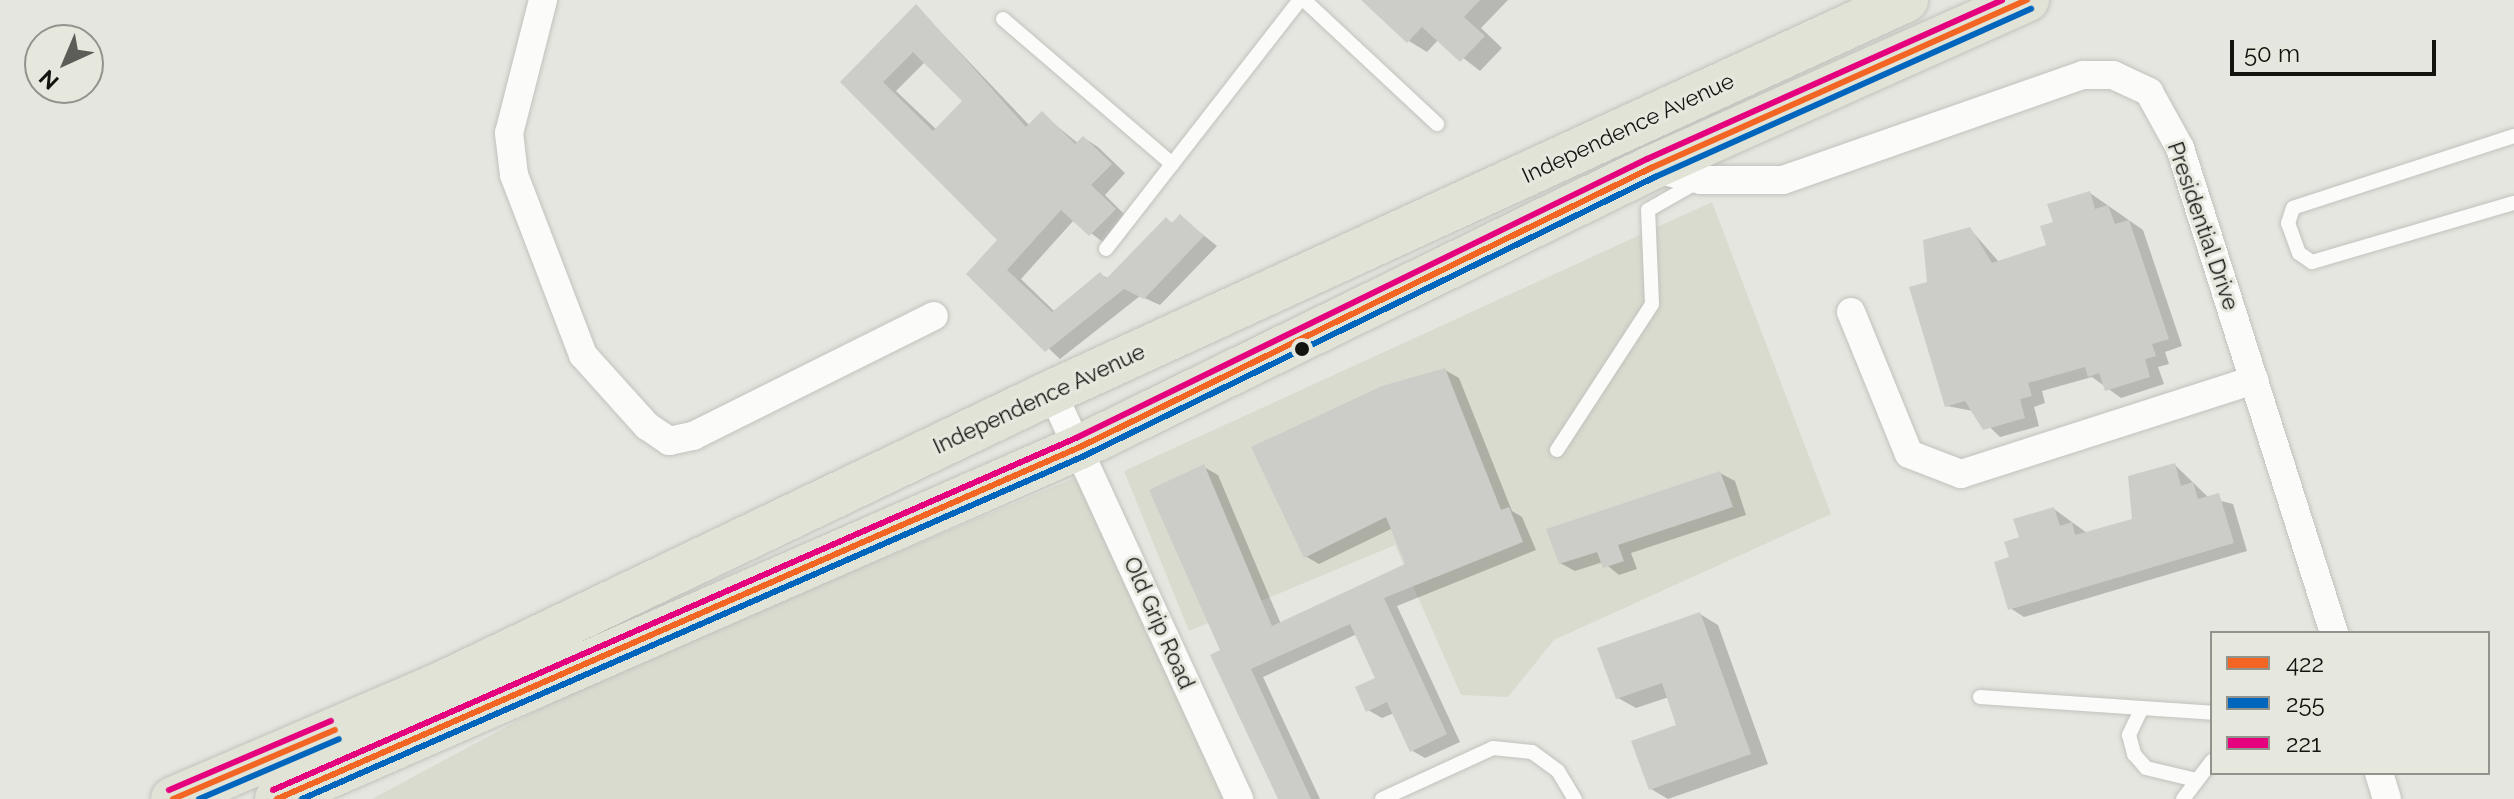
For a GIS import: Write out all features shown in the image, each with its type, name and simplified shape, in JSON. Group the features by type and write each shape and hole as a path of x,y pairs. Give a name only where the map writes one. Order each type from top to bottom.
{"highway":[{"name":"Independence Avenue","path":"173,799 437,686 1052,392 1906,0"},
{"name":"Independence Avenue","path":"277,799 1080,447 1651,168 2027,0"}],"street":[{"path":"543,0 509,133 514,175 583,355 647,426 669,441 693,436 934,316"},
{"name":"Presidential Drive","path":"1651,168 1701,180 1783,180 1823,170 2018,96 2083,75 2113,75 2149,92 2180,148 2333,631"},
{"path":"1851,312 1909,454 1961,474 2254,380"},
{"name":"Old Grip Road","path":"1052,392 1080,447 1239,799"},
{"path":"2380,775 2387,799"}],"lane":[{"path":"1106,249 1302,0 1437,124"},
{"path":"1003,19 1172,164"},
{"path":"2514,136 2293,208 2288,223 2299,253 2312,262 2514,203"},
{"path":"1557,450 1652,304 1648,210 1701,180"},
{"path":"1980,697 2210,713"},
{"path":"2142,708 2129,735 2134,754 2146,768 2196,780"},
{"path":"1382,799 1493,748 1532,752 1558,771 1575,799"},
{"path":"2183,799 2210,763"}],"shaded area":[{"path":"1712,202 1831,514 1554,640 1508,697 1461,695 1395,545 1189,631 1124,471"},
{"path":"1084,474 1230,799 372,799 591,681"}],"building":[{"path":"1361,0 1480,0 1464,17 1485,36 1460,62 1422,27 1407,43"},
{"path":"916,4 1026,127 1042,111 1075,144 1083,136 1112,164 1091,185 1116,209 1089,236 1061,210 1007,270 1052,312 1100,272 1106,279 1166,217 1172,223 1180,214 1204,236 1144,299 1124,289 1045,352 966,274 997,240 840,82","holes":["913,52 962,101 933,131 883,82"]},
{"path":"2090,191 2095,209 2108,205 2115,224 2129,220 2169,339 2152,344 2156,356 2145,359 2150,377 2105,391 2099,373 2088,377 2085,367 2028,383 2032,396 2020,399 2025,418 1983,430 1965,401 1945,407 1909,287 1927,282 1923,240 1970,227 1992,263 2046,245 2040,226 2053,222 2047,204"},
{"path":"1445,368 1501,510 1509,507 1523,542 1384,598 1447,734 1410,752 1387,702 1366,712 1355,687 1375,678 1350,624 1251,669 1311,799 1278,799 1210,655 1220,650 1149,490 1204,464 1272,626 1405,564 1386,517 1304,558 1251,447 1382,386"},
{"path":"2175,463 2181,486 2193,482 2198,499 2219,493 2234,543 2008,610 1994,562 2009,557 2004,542 2019,537 2013,519 2054,507 2060,526 2072,522 2075,535 2132,519 2128,476"},
{"path":"1720,471 1733,507 1618,545 1624,561 1603,568 1597,552 1559,564 1546,529"},
{"path":"1700,612 1751,754 1649,790 1631,741 1676,725 1662,683 1616,699 1597,648"}],"transit line":[{"name":"221","path":"273,790 1076,438 1647,159 2002,0"},
{"name":"422","path":"277,799 1080,447 1651,168 2027,0"},
{"name":"255","path":"302,799 1084,456 1655,177 2031,9"},
{"name":"221","path":"169,790 331,721"},
{"name":"422","path":"173,799 335,730"},
{"name":"255","path":"199,799 339,739"}]}
